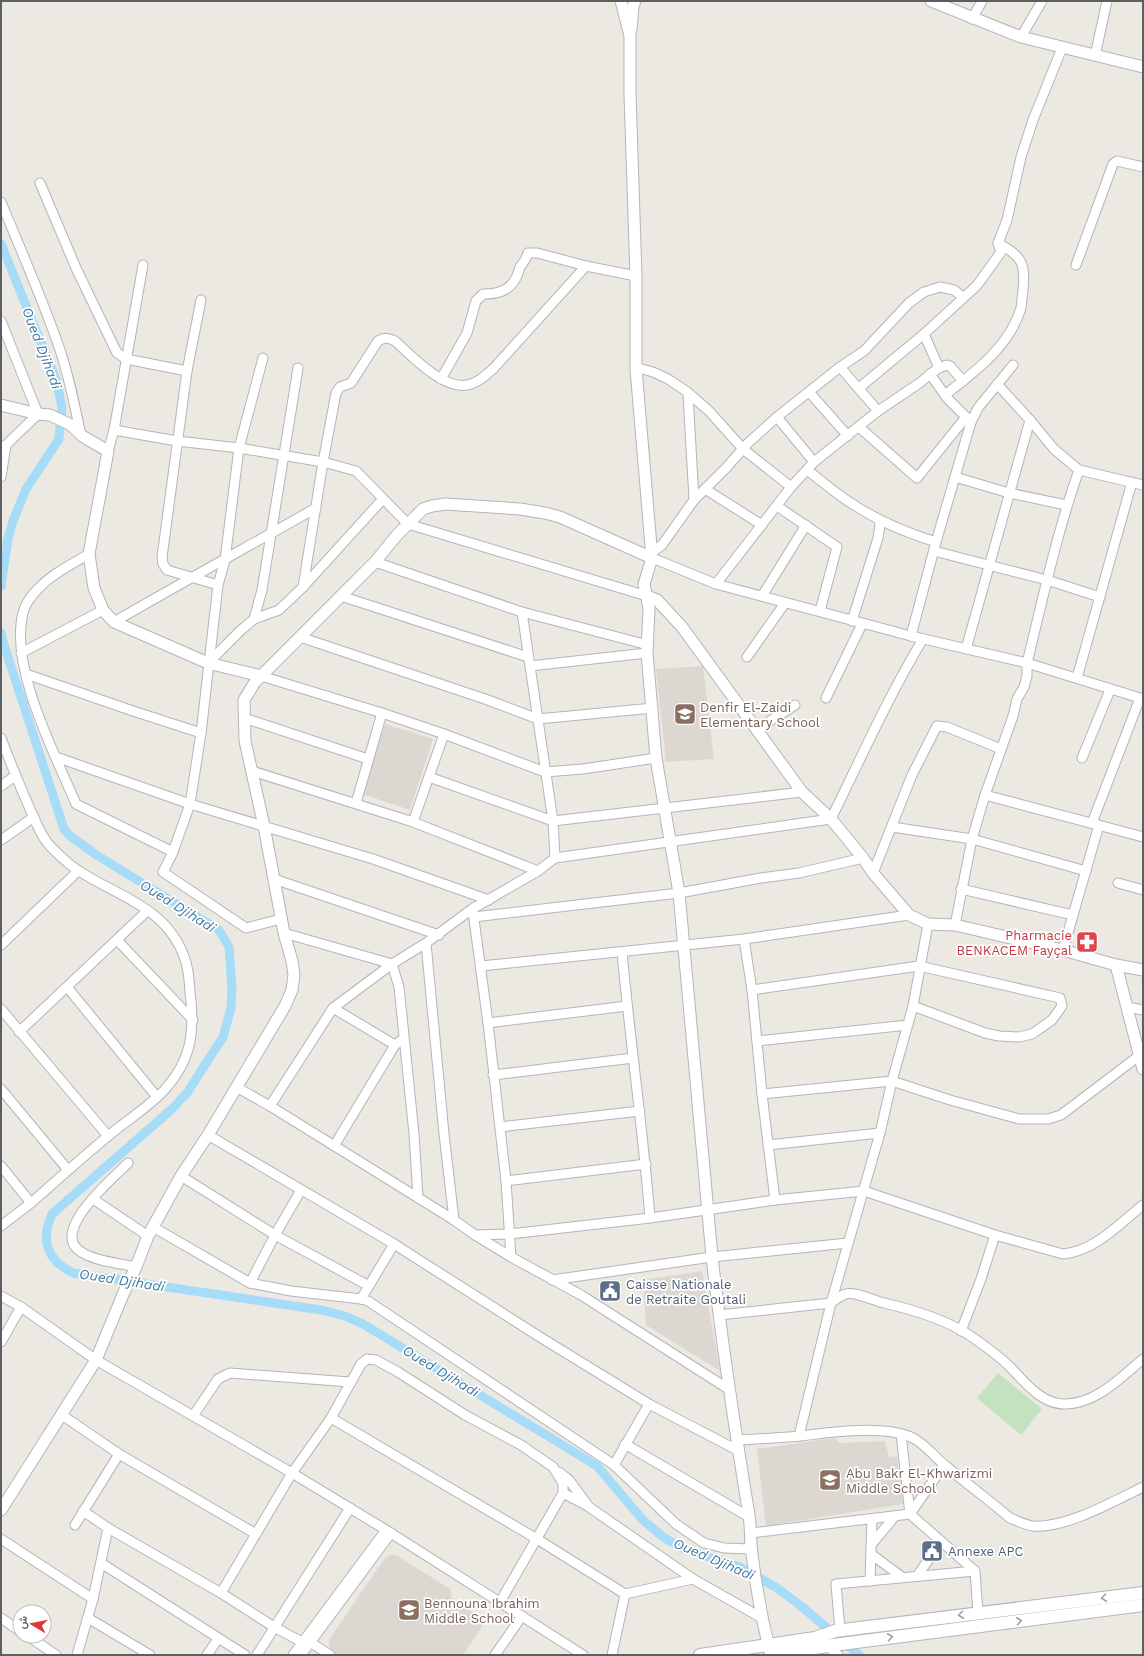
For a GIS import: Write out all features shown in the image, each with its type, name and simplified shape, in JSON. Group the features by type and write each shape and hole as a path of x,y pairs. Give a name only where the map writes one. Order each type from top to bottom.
{"main road":[{"path":"812,1647 838,1631 1143,1593"},
{"path":"700,1655 770,1652 812,1647 833,1648 852,1642 1143,1605"}],"street":[{"path":"621,1 630,36"},
{"path":"635,1 633,6 630,36 630,94 636,276 636,369 652,555 644,584 649,608 648,649 656,758 672,841 685,945 712,1258 719,1315 737,1445 749,1517 753,1564 762,1618 770,1652"},
{"path":"931,1 972,19 1021,37 1143,67"},
{"path":"972,19 982,1"},
{"path":"1021,37 1042,1"},
{"path":"1095,56 1107,1"},
{"path":"859,388 924,334 978,284 1001,252 998,243 1007,220 1025,142 1062,48"},
{"path":"1076,265 1113,164 1117,161 1143,166"},
{"path":"40,182 83,282 117,353 126,359 187,371"},
{"path":"1,202 60,349 82,436"},
{"path":"945,395 996,351 1005,340 1021,308 1024,282 1023,268 1019,257 998,243"},
{"path":"441,379 467,333 476,301 482,294 497,294 506,290 516,278 521,267 526,261 528,253 537,252 586,266 636,276"},
{"path":"143,265 114,430 108,451 89,554 94,588 102,610 114,622 208,663 261,676 382,713 444,734 545,772 656,758"},
{"path":"303,587 323,462 336,393 340,387 351,383 378,341 383,338 389,338 395,341 441,379 460,386 471,384 482,379 494,368 586,266"},
{"path":"652,555 662,545 694,500 743,449 777,417 840,367 864,351 909,303 924,292 940,287 954,290 963,297"},
{"path":"201,300 187,371 162,557 163,564 167,570 218,585"},
{"path":"1,321 3,330 38,414"},
{"path":"924,334 939,368"},
{"path":"263,358 239,448 225,560 218,585 201,733 190,804 173,852 163,872 246,928 281,919"},
{"path":"859,427 917,478 968,420 1013,365"},
{"path":"716,584 791,487 814,462 878,411 939,368 950,366 963,381"},
{"path":"840,367 878,411"},
{"path":"254,619 262,590 298,368"},
{"path":"636,369 653,372 668,379 688,394 709,411 743,449 791,487"},
{"path":"930,374 945,395 968,420"},
{"path":"996,384 1030,420 1054,449 1079,470 1143,485"},
{"path":"809,392 848,436"},
{"path":"688,394 694,500"},
{"path":"1,405 38,414 50,415 71,425 82,436 108,451"},
{"path":"1,477 4,446 38,414"},
{"path":"777,417 814,462"},
{"path":"911,636 955,477 968,420"},
{"path":"966,649 1030,420"},
{"path":"114,430 323,462 356,471 382,500 408,524 657,600 682,627 802,792 831,819 863,858 873,873 910,915 928,924 955,925 1063,950 1116,965 1143,970"},
{"path":"806,470 853,505 935,546 989,565 1047,580 1100,597"},
{"path":"955,925 972,839 1017,698 1024,687 1027,676 1027,663 1066,505 1079,470"},
{"path":"955,477 1009,492 1066,505"},
{"path":"1077,678 1132,482"},
{"path":"705,489 762,525"},
{"path":"208,663 240,630 254,619 279,610 303,587 382,500"},
{"path":"1,1510 96,1360 150,1232 181,1176 208,1135 285,1006 292,990 294,975 292,961 281,919 264,826 245,741 244,700 249,690 261,676 375,562 408,524 423,510 432,506 445,504 520,509 545,513 560,517 652,555 716,584 820,611 862,624 1027,663 1142,699 1095,824 1086,871 1063,950"},
{"path":"777,506 837,547 820,611"},
{"path":"114,622 191,577 225,560 316,508"},
{"path":"852,621 878,538 880,525 879,519"},
{"path":"762,596 806,525"},
{"path":"89,554 53,576 37,589 29,600 23,613 20,634 21,653 33,702 76,804 173,852"},
{"path":"375,562 522,612 648,649"},
{"path":"341,596 529,661 648,649"},
{"path":"747,658 785,603"},
{"path":"21,653 102,610"},
{"path":"522,612 553,821 555,858"},
{"path":"826,698 862,624"},
{"path":"300,637 485,699 538,719 653,708"},
{"path":"831,819 881,715 923,639"},
{"path":"26,674 201,733"},
{"path":"1082,758 1110,690"},
{"path":"756,730 795,705"},
{"path":"356,803 382,713"},
{"path":"244,718 368,759"},
{"path":"873,873 912,775 937,726 947,727 1001,749"},
{"path":"413,822 444,734"},
{"path":"1,739 15,776 44,838 50,846 78,871 132,900 156,916 171,931 183,954 189,976 192,1020 191,1039 187,1055 181,1068 166,1089 1,1226"},
{"path":"56,757 190,804 373,859 489,900"},
{"path":"252,771 413,822 538,871"},
{"path":"1,786 15,776"},
{"path":"429,777 553,821 802,792"},
{"path":"985,795 1143,837"},
{"path":"1,840 34,817"},
{"path":"270,1106 333,1008 392,964 473,913 489,900 538,871 555,858 831,819"},
{"path":"892,827 972,839 1086,871"},
{"path":"473,913 679,893 761,878 799,874 863,858"},
{"path":"1,945 78,871"},
{"path":"274,879 439,935"},
{"path":"1118,884 1143,890"},
{"path":"961,889 1074,915"},
{"path":"19,1032 147,911"},
{"path":"473,913 481,966 506,1181 511,1257"},
{"path":"481,966 744,939 910,915"},
{"path":"799,1436 831,1303 864,1191 913,1006 919,966 928,924"},
{"path":"284,933 392,964"},
{"path":"744,939 752,990 762,1094 776,1200"},
{"path":"117,940 192,1020"},
{"path":"426,943 444,1134 454,1220"},
{"path":"622,952 646,1164 650,1218"},
{"path":"392,964 399,987 403,1039 414,1134 418,1198"},
{"path":"1116,965 1143,1069"},
{"path":"752,990 919,966 1060,998 1062,1006 1052,1020 1032,1034 1019,1037 999,1036 984,1033 913,1006"},
{"path":"67,987 157,1097"},
{"path":"488,1023 627,1006"},
{"path":"1127,1007 1143,1010"},
{"path":"333,1008 395,1045"},
{"path":"1,1009 108,1136"},
{"path":"757,1041 908,1025"},
{"path":"334,1146 395,1045 403,1039"},
{"path":"762,1094 892,1081 950,1100 1019,1119 1048,1119 1061,1116 1140,1055"},
{"path":"493,1074 633,1058"},
{"path":"236,1087 270,1106 511,1257 581,1295 730,1390"},
{"path":"1,1089 68,1170"},
{"path":"500,1127 640,1111"},
{"path":"768,1145 880,1133"},
{"path":"208,1135 394,1244 649,1404 737,1445 828,1432 883,1431 901,1434 912,1438 925,1446 944,1465 1010,1518 1022,1524 1033,1526 1050,1525 1068,1521 1143,1487"},
{"path":"128,1163 93,1200 75,1222 71,1241 73,1246 83,1254 135,1270"},
{"path":"506,1181 646,1164"},
{"path":"1,1166 31,1202"},
{"path":"181,1176 275,1235 369,1286"},
{"path":"250,1283 301,1190"},
{"path":"475,1235 510,1234 650,1218 776,1200 864,1191 995,1235 1063,1254 1089,1246 1102,1238 1143,1205"},
{"path":"93,1200 150,1232 250,1283 291,1291 361,1299 378,1306 614,1464 676,1524 704,1543 724,1548 751,1549"},
{"path":"961,1331 995,1235"},
{"path":"552,1280 712,1258 848,1243"},
{"path":"361,1299 394,1244"},
{"path":"719,1315 831,1303 847,1293 855,1294 914,1310 961,1331 1009,1366 1024,1382 1043,1397 1056,1403 1080,1403 1089,1399 1105,1389 1143,1359"},
{"path":"1,1296 20,1307 96,1360 350,1508 522,1616 578,1654"},
{"path":"1,1342 20,1307"},
{"path":"221,1593 292,1473 331,1418 350,1382 364,1361 367,1360 376,1360 398,1372 465,1415 521,1445 569,1480 588,1507"},
{"path":"193,1416 218,1379 230,1373 350,1382"},
{"path":"614,1464 649,1404"},
{"path":"62,1415 119,1454 256,1534"},
{"path":"331,1418 537,1539 624,1594 693,1579"},
{"path":"901,1434 910,1514 975,1571 978,1613"},
{"path":"625,1444 749,1517"},
{"path":"75,1525 119,1454"},
{"path":"751,1533 910,1514 944,1465"},
{"path":"500,1602 563,1493 563,1483 553,1467"},
{"path":"563,1493 588,1507 693,1579 762,1618"},
{"path":"257,1655 350,1508"},
{"path":"83,1511 108,1528 221,1593 274,1627 330,1655"},
{"path":"871,1550 895,1516"},
{"path":"870,1581 872,1519"},
{"path":"77,1655 93,1599 108,1528"},
{"path":"300,1655 306,1642 389,1532"},
{"path":"1,1539 93,1599"},
{"path":"916,1576 941,1542"},
{"path":"871,1550 902,1577"},
{"path":"101,1563 245,1655"},
{"path":"838,1631 836,1584 975,1571"},
{"path":"612,1655 624,1594"},
{"path":"495,1655 522,1616"},
{"path":"1,1618 12,1626"},
{"path":"88,1618 150,1655"},
{"path":"207,1655 218,1639"},
{"path":"40,1644 56,1655"}],"shaded area":[{"name":"Denfir El-Zaidi Elementary School","path":"703,666 714,759 666,762 656,669"},
{"path":"385,724 433,739 410,810 362,794"},
{"path":"702,1271 720,1371 646,1325 643,1280"},
{"name":"Abu Bakr El-Khwarizmi Middle School","path":"835,1438 840,1443 885,1441 889,1457 897,1456 903,1504 766,1526 757,1449"},
{"name":"Bennouna Ibrahim Middle School","path":"390,1555 396,1555 450,1589 452,1598 486,1621 463,1655 336,1655 331,1652 329,1640 384,1559"}],"green space":[{"path":"998,1373 1042,1409 1021,1435 977,1398"}],"waterway":[{"name":"Oued Djihadi","path":"1,244 56,379 62,407 59,439 26,489 13,521 8,538 1,586"},
{"name":"Oued Djihadi","path":"1,633 64,829 69,835 98,856 219,930 229,947 232,988 231,1008 223,1037 187,1093 172,1109 52,1214 48,1224 47,1241 48,1249 57,1262 73,1273 321,1310 345,1316 363,1324 597,1466 643,1520 663,1537 684,1549 740,1567 777,1588 801,1606 859,1655"}],"place":[{"name":"Denfir El-Zaidi Elementary School","path":"685,714"},
{"name":"Pharmacie BENKACEM Fayçal","path":"1087,942"},
{"name":"Caisse Nationale de Retraite Goutali","path":"610,1291"},
{"name":"Abu Bakr El-Khwarizmi Middle School","path":"830,1480"},
{"name":"Annexe APC","path":"932,1551"},
{"name":"Bennouna Ibrahim Middle School","path":"409,1610"}]}
